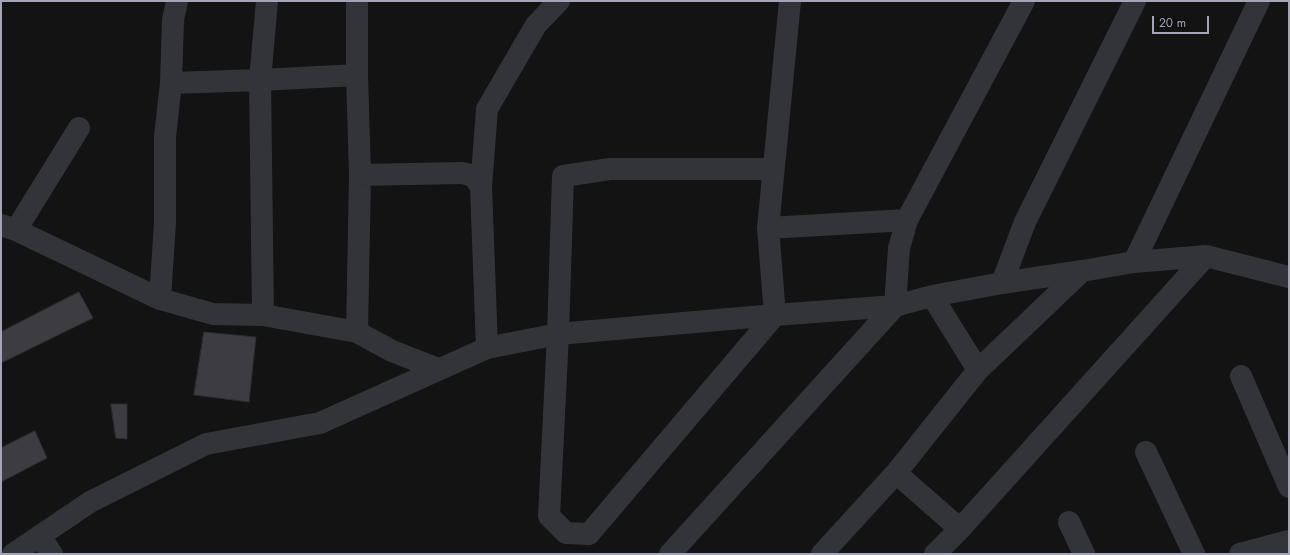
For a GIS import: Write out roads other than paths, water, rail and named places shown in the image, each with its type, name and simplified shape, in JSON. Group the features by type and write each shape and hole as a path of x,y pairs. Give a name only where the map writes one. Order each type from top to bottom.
{"street":[{"path":"160,299 165,223 165,137 171,83 176,1"},
{"path":"263,315 260,80 267,1"},
{"path":"357,1 357,75 360,176 357,332"},
{"path":"487,348 481,187 487,109 536,25 559,1"},
{"path":"774,169 610,169 563,176 558,334 549,516 566,533 589,534 775,315 768,228 774,169 790,1"},
{"path":"670,554 895,306 899,248 907,220 1024,1"},
{"path":"1002,283 1025,222 1135,1"},
{"path":"1134,262 1259,1"},
{"path":"171,83 357,75"},
{"path":"79,128 9,227 160,299 213,314 263,315 357,332 392,351 438,370"},
{"path":"360,176 462,173 474,176 481,187"},
{"path":"768,228 907,220"},
{"path":"934,554 960,529 1206,256"},
{"path":"13,554 90,502 206,444 320,423 487,348 558,334 895,306 932,296 1002,283 1134,262 1206,256 1289,276"},
{"path":"822,554 896,473 978,370 1082,271"},
{"path":"932,296 978,370"},
{"path":"1241,376 1289,486"},
{"path":"1146,452 1194,554"},
{"path":"896,473 960,529"},
{"path":"1069,522 1084,554"},
{"path":"40,536 52,554"},
{"path":"1240,554 1289,541"}]}
